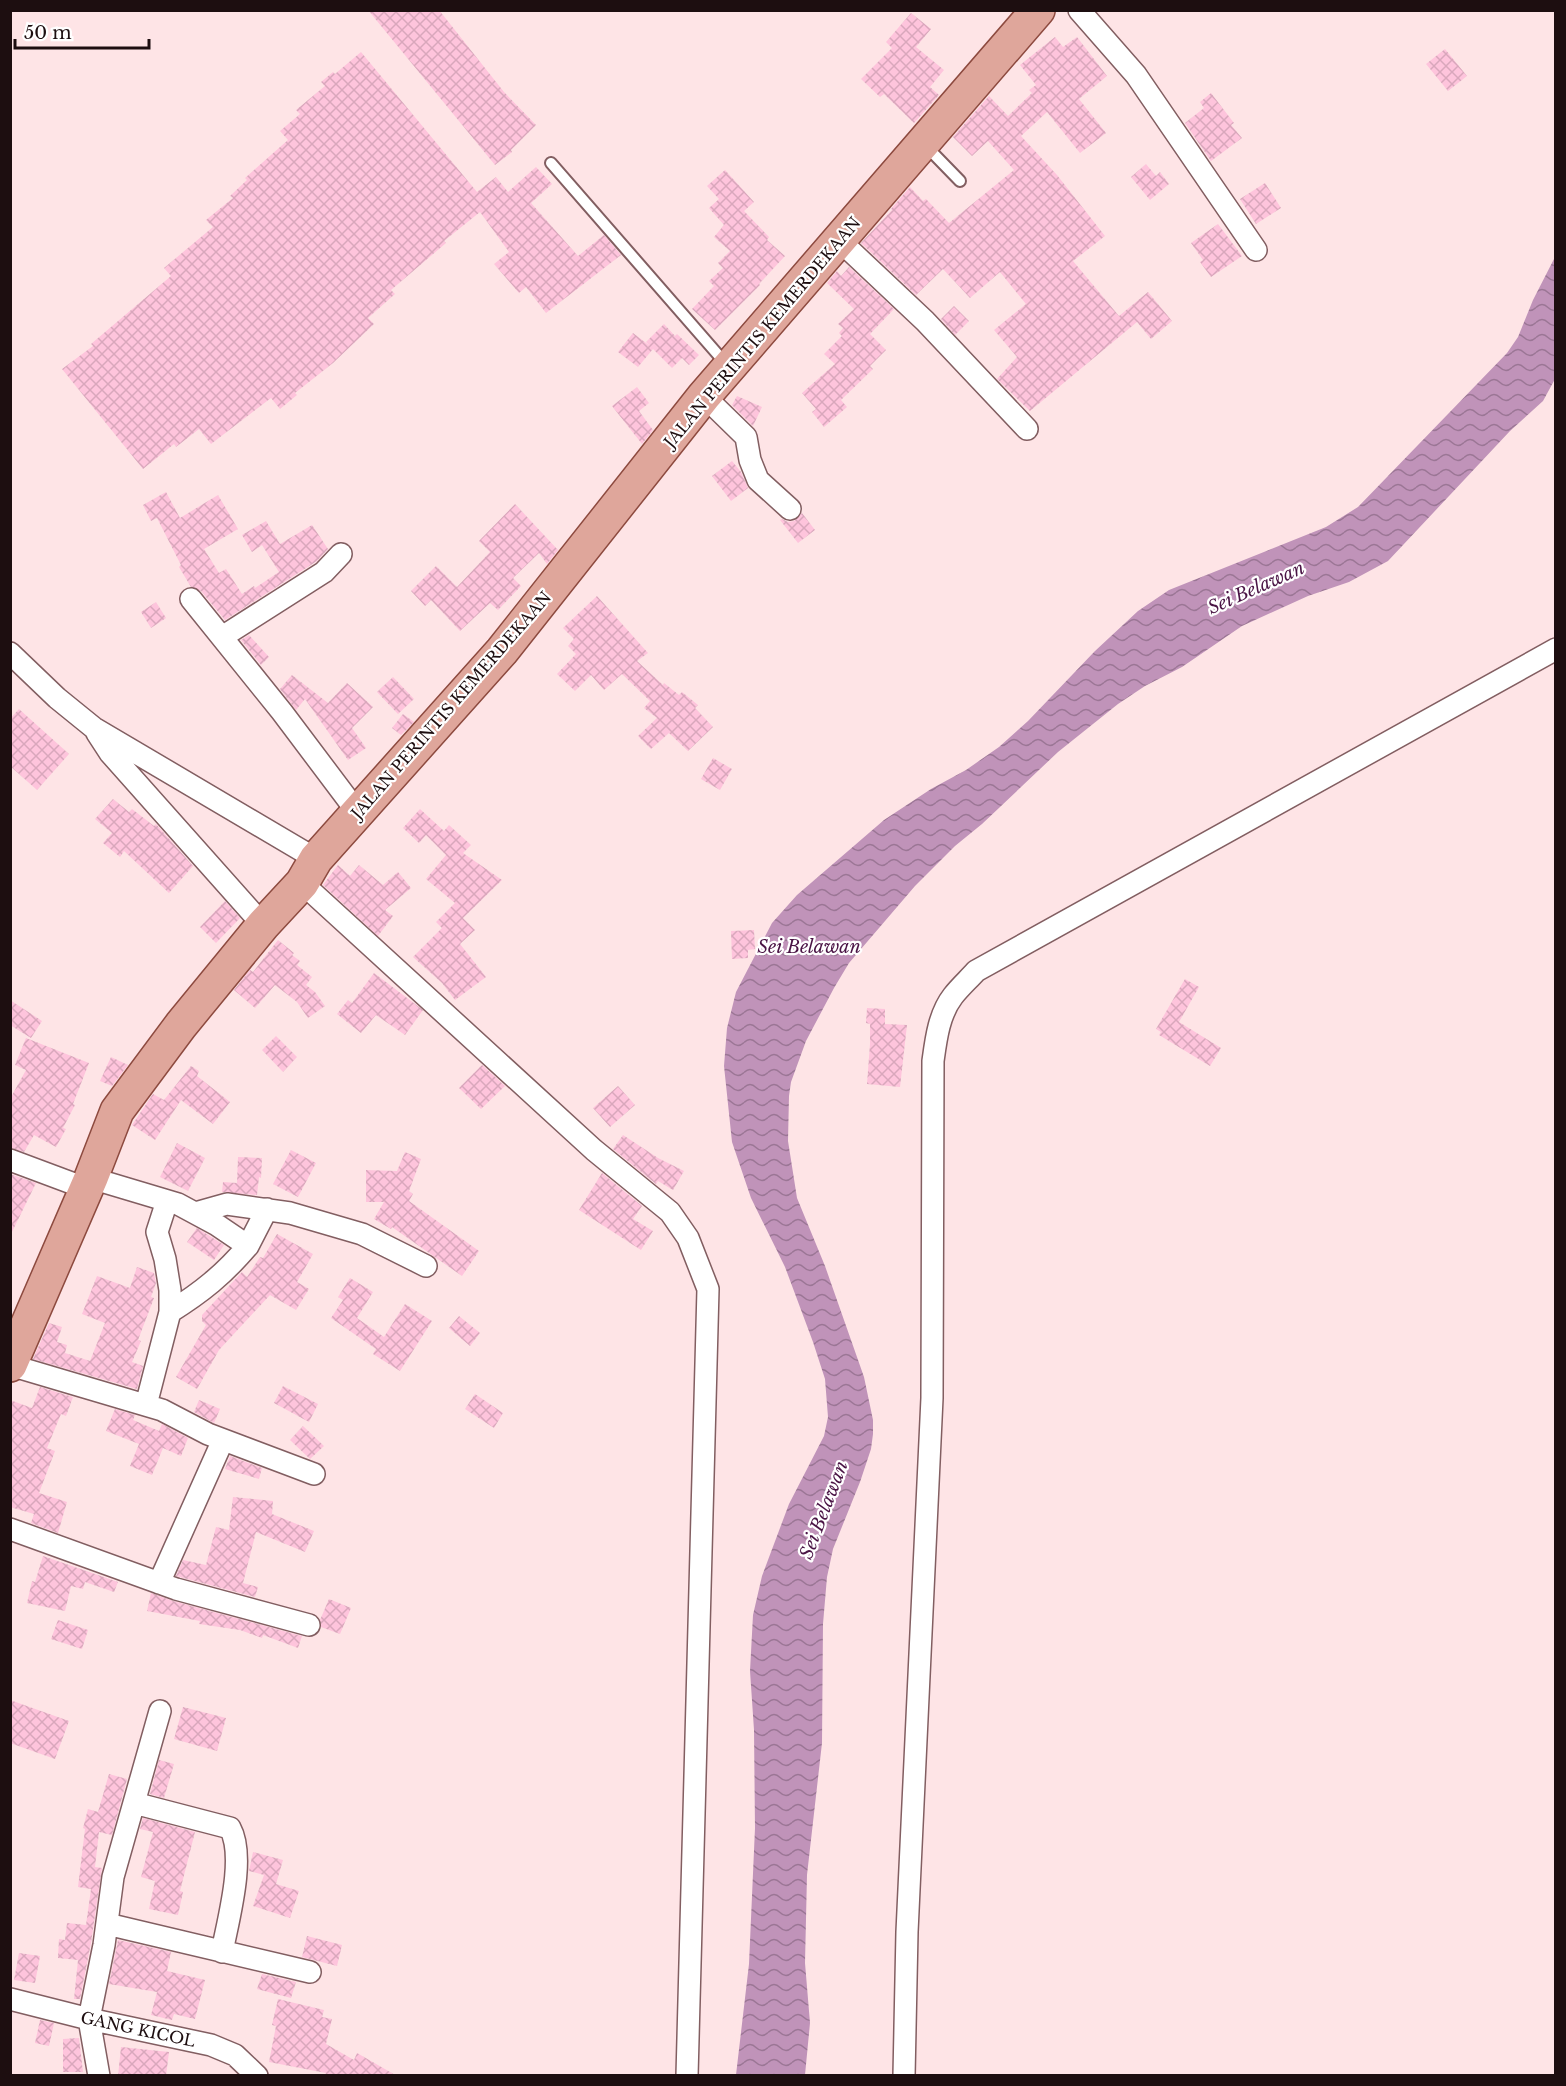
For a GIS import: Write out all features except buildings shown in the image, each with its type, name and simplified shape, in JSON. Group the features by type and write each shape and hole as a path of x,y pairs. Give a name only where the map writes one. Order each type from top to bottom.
{"main road":[{"name":"JALAN PERINTIS KEMERDEKAAN","path":"10,1365 19,1322 88,1183 117,1111 182,1025 358,813 502,651 704,396 1038,10"}],"street":[{"path":"1079,10 1136,75 1256,250"},
{"path":"838,240 926,321 1027,429"},
{"path":"704,396 746,437 750,460 759,480 790,509"},
{"path":"222,637 324,572 341,554"},
{"path":"191,599 282,712 358,813"},
{"path":"904,2076 907,1932 932,1398 933,1061 936,1035 941,1019 952,997 976,971 1556,649"},
{"path":"10,653 57,698 94,728 309,871 594,1150 670,1212 688,1238 708,1289 687,2076"},
{"path":"94,728 110,753 263,925"},
{"path":"10,1160 88,1183 167,1201 217,1225 248,1246"},
{"path":"146,1405 170,1312 169,1281 157,1232 167,1201"},
{"path":"195,1213 227,1204 267,1209 313,1219 362,1234 426,1266"},
{"path":"170,1312 194,1297 226,1271 248,1246 267,1209"},
{"path":"10,1365 162,1410 208,1434 314,1474"},
{"path":"159,1583 223,1440"},
{"path":"10,1529 159,1583 309,1625"},
{"path":"99,2076 89,2019 107,1924 113,1878 160,1711"},
{"path":"134,1803 230,1828 235,1837 234,1888 222,1952"},
{"path":"107,1924 310,1972"},
{"name":"GANG KICOL","path":"10,1999 89,2019 211,2045 235,2055 257,2076"}],"lane":[{"path":"923,143 960,181"},
{"path":"551,163 729,367"}],"water":[{"name":"Sei Belawan","path":"1555,257 1555,379 1543,401 1510,431 1388,561 1349,582 1308,596 1242,626 1182,667 1145,686 1118,704 1058,752 982,824 955,846 915,886 849,963 806,1041 791,1082 789,1096 788,1141 797,1198 825,1266 864,1377 873,1420 873,1434 871,1449 860,1482 833,1549 827,1577 823,1624 822,1743 807,1875 805,1963 810,2023 805,2075 736,2075 749,1964 755,1828 754,1730 750,1671 753,1615 762,1576 789,1504 824,1436 828,1417 825,1379 813,1342 785,1267 751,1198 732,1142 724,1066 727,1028 736,992 772,923 797,895 884,820 999,747 1138,611 1169,590 1326,527 1358,507 1507,353 1518,337 1533,300"}]}
